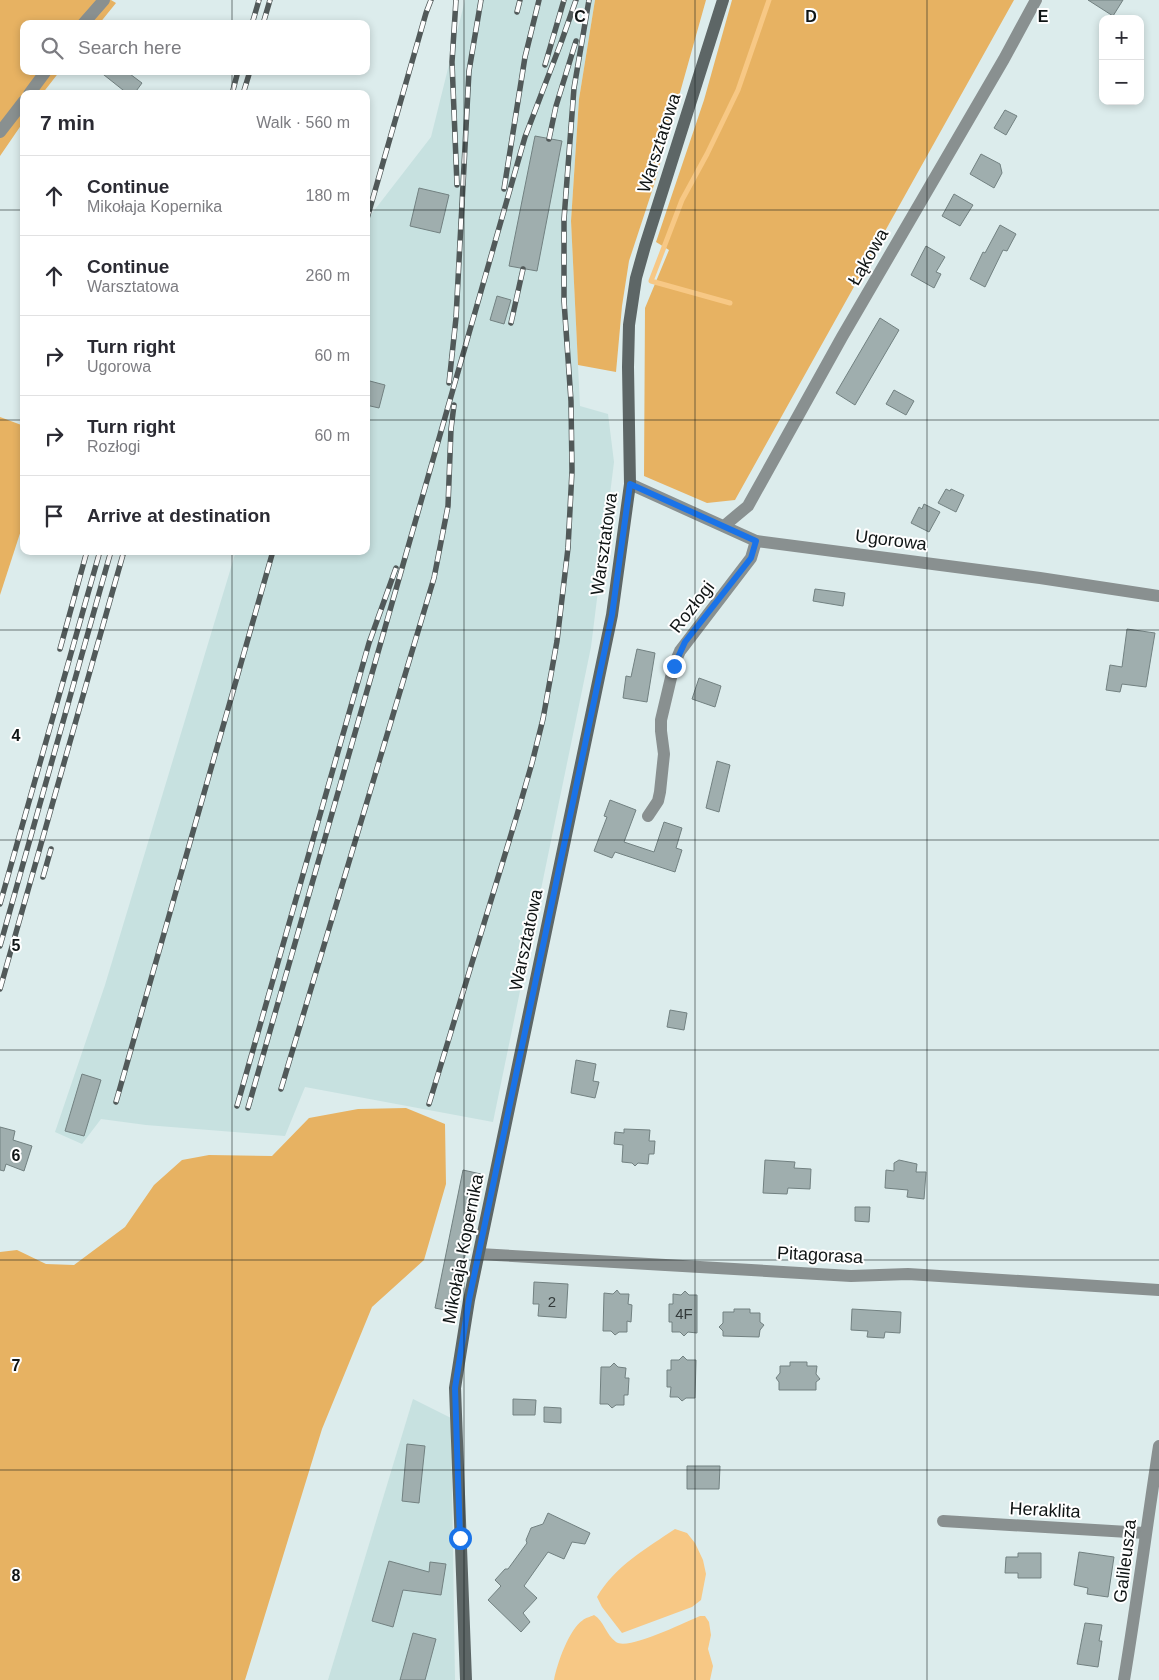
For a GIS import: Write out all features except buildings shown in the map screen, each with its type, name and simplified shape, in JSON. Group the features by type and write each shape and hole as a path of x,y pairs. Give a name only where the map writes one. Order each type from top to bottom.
{"street":[{"path":"86,20 104,0"},
{"name":"Warsztatowa","path":"512,1096 612,615 630,484 628,350 629,325 636,278 723,0"},
{"name":"Łąkowa","path":"724,526 748,506 842,337 1004,59 1036,0"},
{"path":"32,90 43,75"},
{"path":"0,132 20,106"},
{"name":"Ugorowa","path":"630,484 756,541 1031,576 1159,596"},
{"name":"Rozłogi","path":"648,816 658,801 660,792 664,754 661,720 674,666 685,642 751,558 756,541"},
{"name":"Mikołaja Kopernika","path":"466,1680 455,1388 469,1300 512,1096"},
{"name":"Pitagorasa","path":"478,1254 851,1276 908,1274 1159,1290"},
{"name":"Galileusza","path":"1124,1680 1136,1611 1145,1533 1159,1446"},
{"name":"Heraklita","path":"943,1522 1145,1533"}],"shaded area":[{"path":"0,0 111,0 116,3 102,20 20,20 20,75 57,75 45,90 20,90 20,127 0,156"},
{"path":"465,0 595,0 579,99 571,221 580,406 608,414 614,462 591,647 493,1122 305,1087 285,1136 146,1125 101,1119 82,1144 55,1132 105,985 235,555 370,555 370,216 431,137"},
{"path":"595,0 706,0 654,185 629,261 622,306 616,372 578,365 571,221 579,99"},
{"path":"732,0 1014,0 735,500 707,503 644,476 645,308 669,250 656,242 704,100"},
{"path":"0,417 20,424 20,533 0,595"},
{"path":"406,1108 445,1124 446,1184 424,1260 372,1307 322,1429 245,1680 0,1680 0,1252 17,1250 46,1264 74,1265 125,1227 154,1185 182,1160 209,1155 272,1156 309,1118 358,1109"},
{"path":"413,1399 451,1418 455,1680 328,1680"},
{"path":"675,1529 687,1533 695,1543 703,1560 706,1574 701,1600 692,1607 622,1633 602,1607 597,1597 604,1586 622,1567"},
{"path":"594,1615 610,1636 616,1642 622,1644 644,1639 700,1616 705,1616 709,1622 711,1635 708,1649 713,1666 710,1680 554,1680 568,1639 584,1619"}],"waterway":[{"path":"730,303 651,281 682,200 738,90 769,0"}],"railway":[{"path":"253,20 259,0"},
{"path":"264,20 270,0"},
{"path":"370,208 431,0"},
{"path":"456,0 452,62 457,185"},
{"path":"449,383 456,318 469,71 481,0"},
{"path":"517,12 520,0"},
{"path":"504,189 525,57 539,0"},
{"path":"545,65 564,0"},
{"path":"248,1108 525,137 576,0"},
{"path":"429,1104 532,763 543,719 557,641 568,548 572,471 571,401 564,301 564,219 574,88 589,0"},
{"path":"549,139 556,106 576,41"},
{"path":"233,90 237,75"},
{"path":"244,90 249,75"},
{"path":"511,323 523,269"},
{"path":"281,1089 434,578 448,506 451,429 454,405"},
{"path":"60,649 86,555"},
{"path":"0,904 99,555"},
{"path":"0,946 110,555"},
{"path":"0,989 123,555"},
{"path":"116,1102 272,555"},
{"path":"237,1106 369,643 396,568"},
{"path":"43,877 51,849"}],"route":[{"path":"460,1538 455,1388 469,1300 612,615 630,484 756,541 751,558 685,642 674,666"}]}
